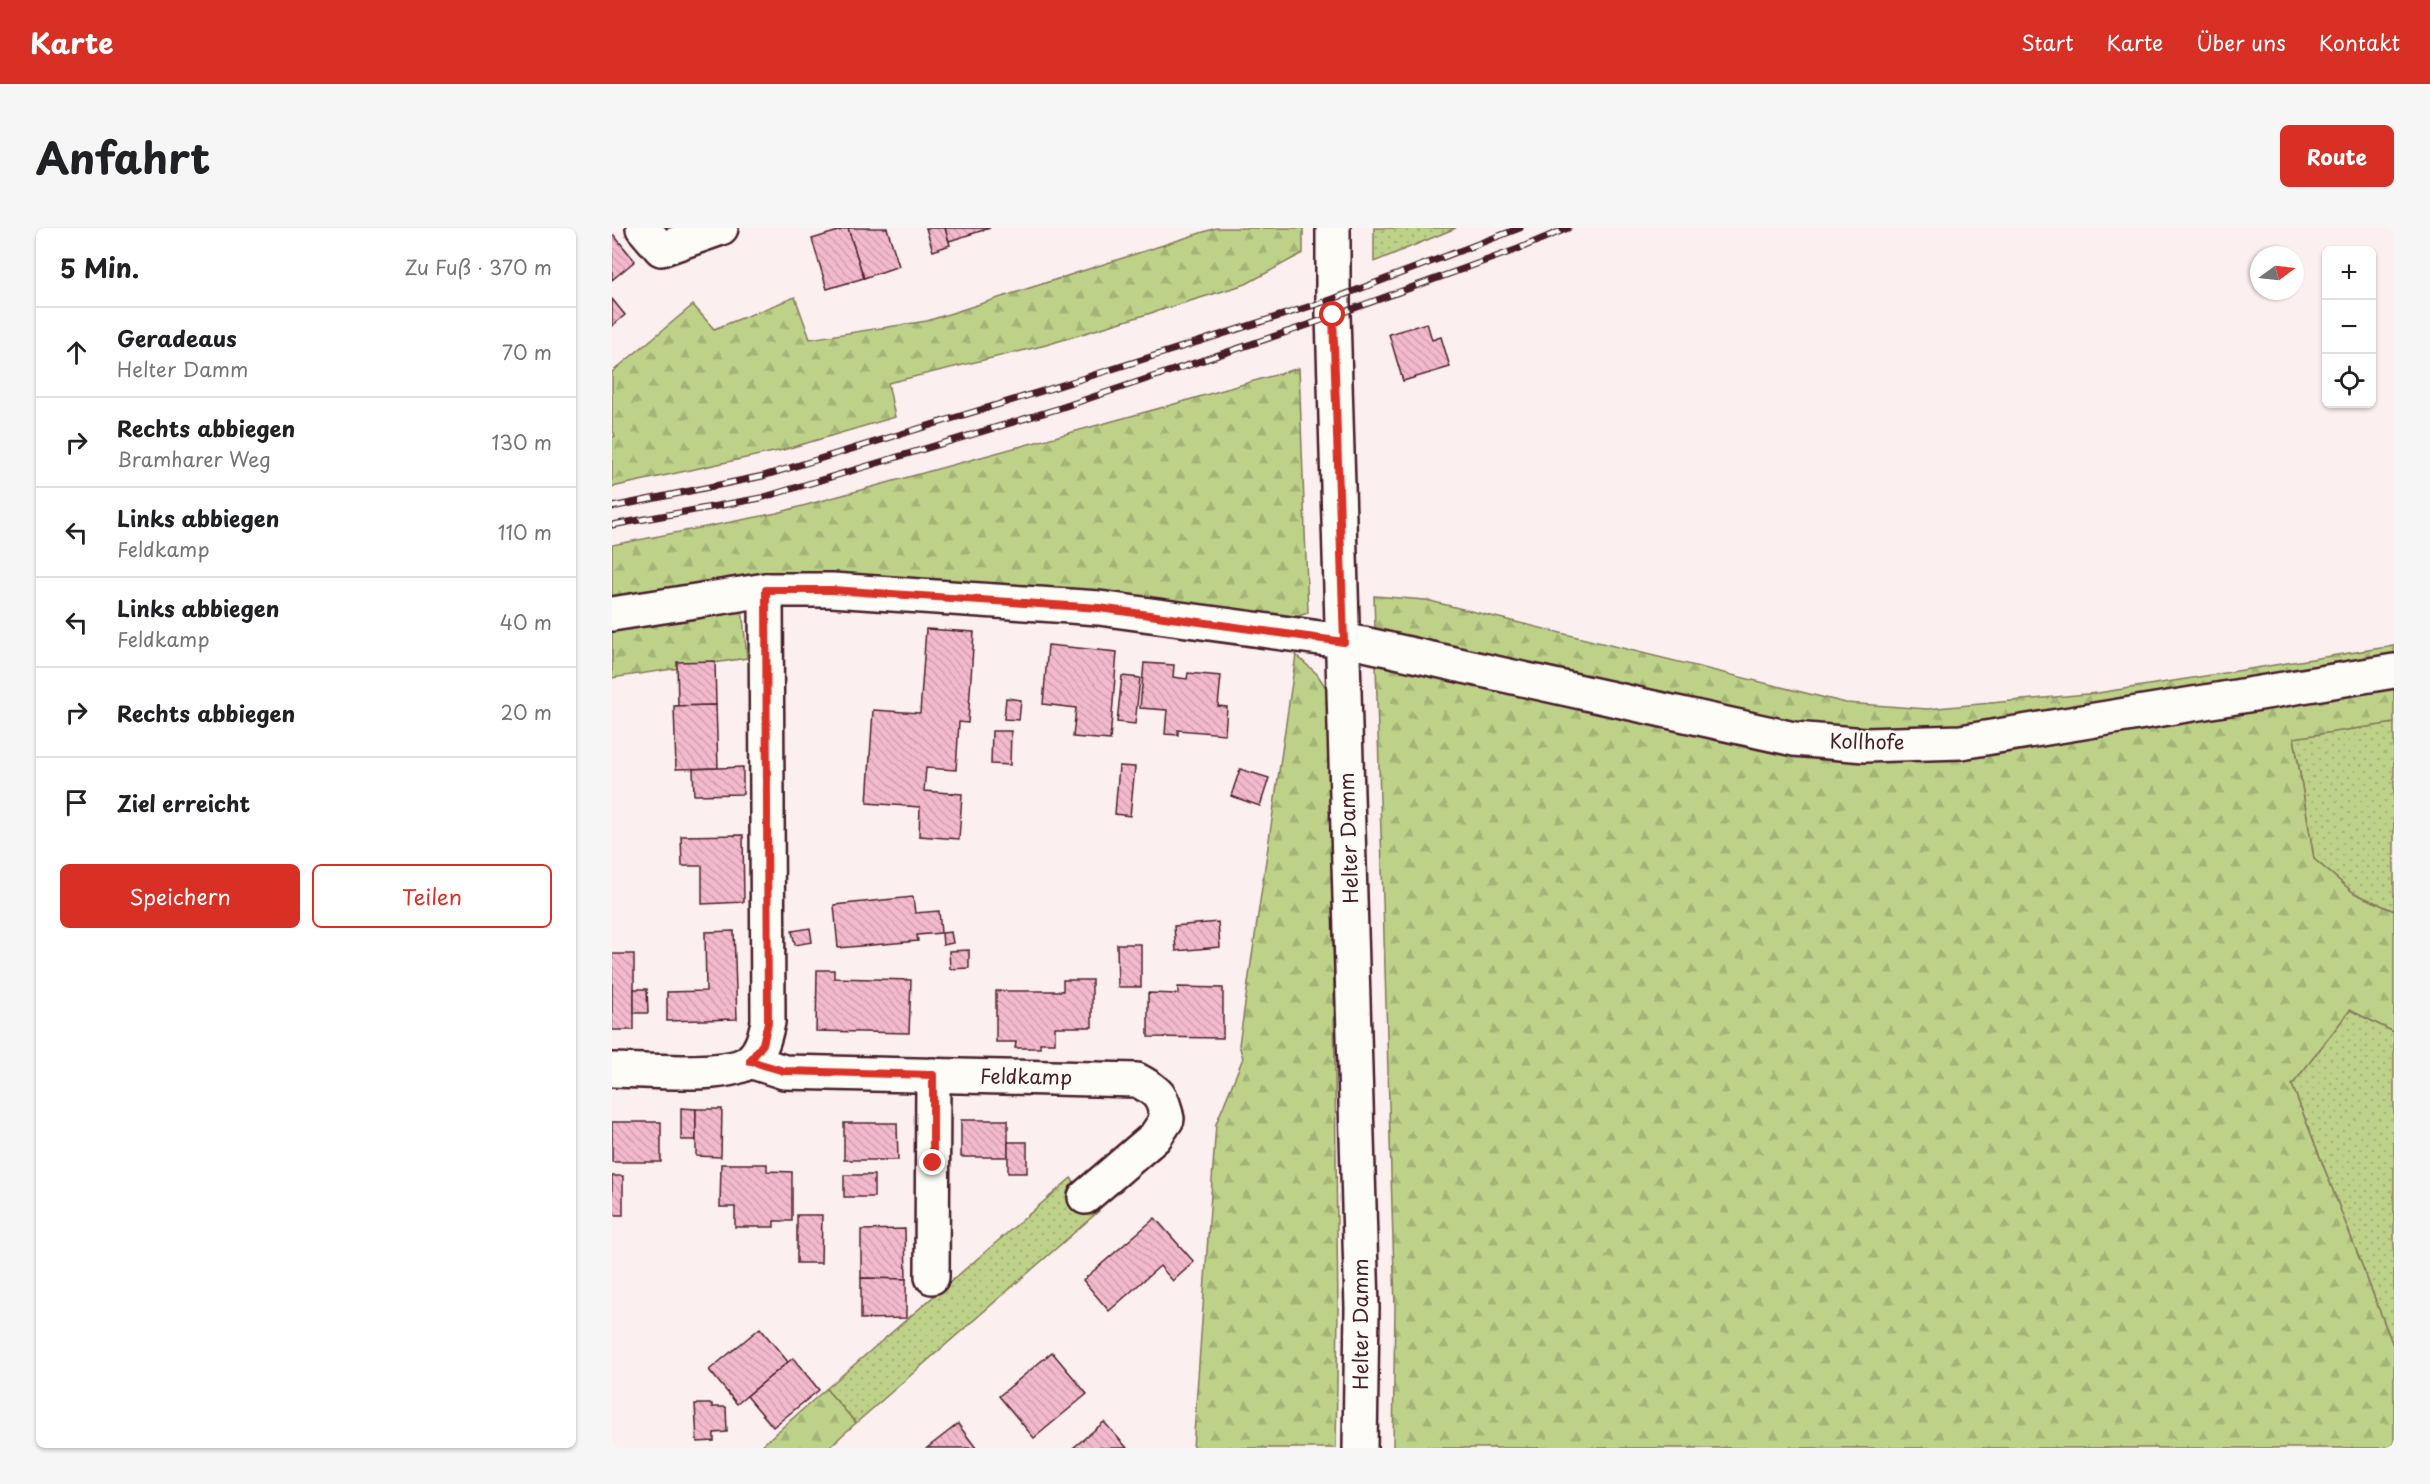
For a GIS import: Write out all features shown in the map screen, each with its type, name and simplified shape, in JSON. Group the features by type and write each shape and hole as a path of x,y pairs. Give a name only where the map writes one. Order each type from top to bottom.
{"street":[{"path":"652,238 722,228"},
{"name":"Helter Damm","path":"1333,228 1333,315 1362,1308 1360,1448"},
{"path":"612,1070 716,1072 735,1068 750,1061 763,1044 768,1022 766,590"},
{"name":"Kollhofe","path":"612,614 766,590 832,590 1099,608 1364,644 1794,738 1865,745 1961,742 2394,671"},
{"name":"Feldkamp","path":"750,1061 784,1071 1137,1080 1155,1089 1164,1103 1167,1119 1155,1137 1085,1197"},
{"path":"932,1277 933,1075"}],"green space":[{"path":"1216,228 1303,228 1303,253 1246,284 1046,345 888,383 895,417 783,450 612,487 612,437 615,436 612,428 612,372 693,305 714,329 795,297 810,339 927,321"},
{"path":"1374,228 1456,228 1374,262"},
{"path":"1299,368 1308,613 1279,622 834,572 736,576 612,598 612,545 777,513"},
{"path":"1374,596 1426,600 1846,703 1927,709 2098,693 2394,646 2394,723 2294,738 2314,859 2354,893 2394,911 2394,1032 2350,1010 2292,1085 2394,1348 2394,1448 1393,1448 1395,1308"},
{"path":"742,608 747,658 612,678 612,629"},
{"path":"1296,655 1317,674 1330,694 1338,1309 1336,1448 1193,1448 1216,1124 1243,1058 1239,1045"},
{"path":"2394,723 2394,911 2354,893 2314,859 2294,737"},
{"path":"2350,1010 2394,1032 2394,1348 2292,1085"},
{"path":"1071,1178 1099,1211 856,1423 826,1389"},
{"path":"826,1389 856,1423 828,1448 759,1448"}],"building":[{"path":"848,228 864,278 827,289 812,239"},
{"path":"848,228 887,228 899,266 864,278"},
{"path":"926,228 945,228 950,245 933,251"},
{"path":"945,228 990,228 949,241"},
{"path":"612,233 635,261 612,280"},
{"path":"612,299 625,315 612,326"},
{"path":"1427,323 1432,340 1441,337 1450,367 1403,381 1389,334"},
{"path":"926,629 974,632 968,723 959,722 956,770 926,768 924,791 962,794 959,839 919,836 920,807 867,803 873,710 920,713"},
{"path":"1048,645 1117,652 1110,740 1073,737 1076,708 1043,704"},
{"path":"715,661 716,705 678,706 677,662"},
{"path":"1144,663 1174,665 1173,677 1187,679 1188,673 1221,676 1218,706 1227,707 1225,734 1178,730 1178,735 1165,734 1167,710 1140,708"},
{"path":"1122,676 1140,678 1135,724 1117,722"},
{"path":"1006,698 1021,700 1019,720 1004,719"},
{"path":"716,705 718,768 676,769 674,706"},
{"path":"992,731 1011,731 1010,765 991,764"},
{"path":"1119,766 1135,767 1130,816 1115,814"},
{"path":"743,767 743,794 694,795 693,769"},
{"path":"1240,769 1269,778 1260,806 1231,796"},
{"path":"743,835 744,902 702,904 702,866 682,866 681,836"},
{"path":"913,897 915,913 939,911 941,933 917,935 918,941 838,948 834,905"},
{"path":"1218,922 1220,947 1176,951 1174,926"},
{"path":"810,928 812,942 795,945 792,931"},
{"path":"734,931 737,1019 667,1021 667,992 706,991 705,932"},
{"path":"951,932 953,943 943,945 942,933"},
{"path":"1117,944 1141,944 1141,987 1118,987"},
{"path":"969,950 969,968 950,969 949,951"},
{"path":"612,954 634,954 634,1030 612,1030"},
{"path":"817,970 834,970 834,978 911,980 909,1033 816,1031"},
{"path":"1063,980 1092,980 1092,1027 1055,1027 1055,1043 1040,1043 1040,1048 1015,1048 1016,1042 996,1042 996,991 1063,991"},
{"path":"1178,987 1223,988 1223,1038 1148,1037 1148,993 1178,994"},
{"path":"634,989 647,989 648,1013 634,1013"},
{"path":"681,1108 696,1109 696,1140 681,1140"},
{"path":"696,1109 722,1109 721,1157 696,1156"},
{"path":"961,1120 1008,1120 1008,1157 961,1157"},
{"path":"612,1122 661,1122 661,1162 612,1162"},
{"path":"844,1123 897,1123 898,1160 844,1160"},
{"path":"1008,1142 1027,1142 1027,1173 1008,1173"},
{"path":"721,1164 767,1164 767,1171 792,1172 792,1221 774,1221 774,1227 735,1227 735,1207 720,1207"},
{"path":"844,1175 874,1175 874,1197 844,1197"},
{"path":"612,1176 623,1176 623,1215 612,1215"},
{"path":"797,1215 822,1215 821,1263 797,1263"},
{"path":"1155,1218 1194,1262 1173,1281 1160,1266 1109,1311 1083,1280"},
{"path":"905,1229 906,1279 861,1278 861,1230"},
{"path":"861,1278 906,1279 906,1318 861,1319"},
{"path":"760,1328 788,1362 737,1404 709,1370"},
{"path":"1052,1352 1087,1394 1034,1438 999,1396"},
{"path":"793,1358 819,1390 773,1427 747,1396"},
{"path":"695,1404 726,1407 727,1432 714,1433 714,1441 697,1442"},
{"path":"1104,1422 1127,1448 1073,1448"},
{"path":"958,1424 976,1448 927,1448"}],"railway":[{"path":"612,507 763,476 1059,386 1333,299 1520,228"},
{"path":"612,525 761,498 1057,409 1308,325 1518,249 1568,228"}],"route":[{"path":"933,1163 933,1075 784,1071 750,1061 763,1044 768,1022 766,590 832,590 1099,608 1344,642 1333,315"}]}
